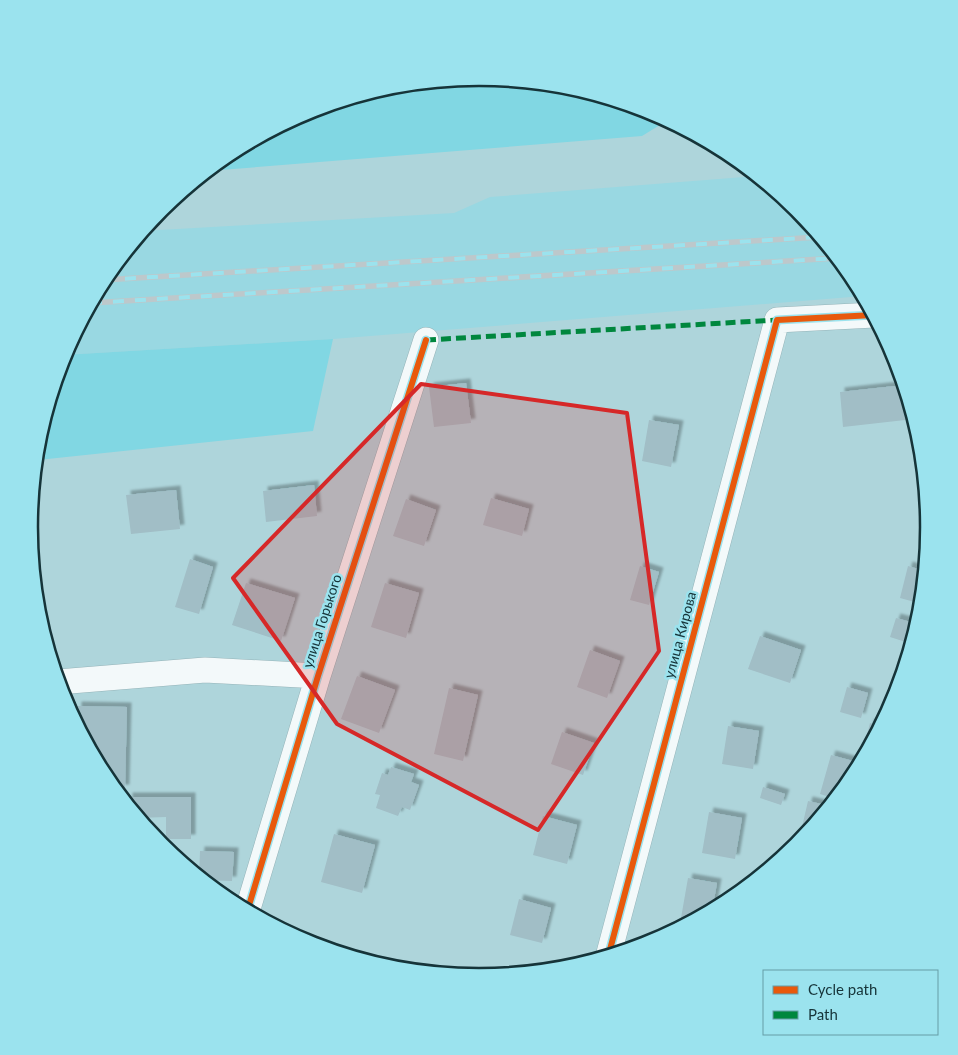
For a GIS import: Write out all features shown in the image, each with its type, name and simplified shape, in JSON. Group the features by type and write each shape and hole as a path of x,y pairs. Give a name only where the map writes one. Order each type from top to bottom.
{"street":[{"name":"улица Кирова","path":"610,949 777,320 866,316"},
{"name":"улица Горького","path":"250,905 318,676 426,340"},
{"path":"66,681 205,670 318,676"}],"highlighted area":[{"path":"421,384 627,413 659,651 538,830 337,724 233,578"}],"shaded area":[{"path":"450,87 508,87 565,94 593,101 621,109 659,125 642,136 220,170 258,145 337,109 393,94"},
{"path":"748,177 791,215 811,236 855,297 333,339 73,354 83,332 112,282 152,230 454,213 490,197"},
{"path":"333,339 313,431 43,459 53,413 73,354"}],"building":[{"path":"466,383 471,423 434,427 429,387"},
{"path":"897,386 907,420 843,427 840,392"},
{"path":"649,420 679,425 671,467 642,461"},
{"path":"314,485 317,516 266,522 263,491"},
{"path":"176,490 180,529 131,534 126,495"},
{"path":"491,498 529,509 522,536 483,525"},
{"path":"406,499 436,510 424,546 393,536"},
{"path":"190,559 213,567 199,614 175,607"},
{"path":"640,566 659,572 649,605 630,600"},
{"path":"908,566 919,569 914,602 900,598"},
{"path":"246,583 295,598 281,641 232,625"},
{"path":"385,583 419,593 406,638 371,627"},
{"path":"896,618 910,622 905,642 890,637"},
{"path":"760,636 801,650 790,683 748,669"},
{"path":"590,650 620,661 607,698 577,687"},
{"path":"357,676 395,690 379,733 341,719"},
{"path":"847,687 868,693 861,718 840,712"},
{"path":"449,688 478,695 463,761 434,754"},
{"path":"77,706 127,707 125,789 112,773 77,710"},
{"path":"870,723 874,724 866,739"},
{"path":"728,726 759,731 753,769 722,764"},
{"path":"562,732 594,743 583,775 551,764"},
{"path":"831,755 853,761 828,797 820,794"},
{"path":"391,767 414,774 411,782 419,785 410,810 402,807 398,816 376,808 380,795 375,794 382,773 388,775"},
{"path":"763,787 785,794 781,805 760,798"},
{"path":"130,797 191,797 191,839 166,839 166,817 146,818"},
{"path":"808,801 823,804 811,819 802,827"},
{"path":"709,812 742,818 735,859 702,853"},
{"path":"543,816 577,825 567,864 533,855"},
{"path":"334,834 375,845 362,893 321,882"},
{"path":"200,851 234,852 232,881 213,880 199,869"},
{"path":"688,878 717,883 714,901 681,918"},
{"path":"519,899 551,908 542,943 510,935"}],"railway":[{"path":"114,279 812,237"},
{"path":"100,302 829,259"}],"marked path":[{"path":"426,340 777,320"}],"cycle path":[{"path":"610,949 777,320 866,315"},
{"path":"249,905 318,676 426,340"}]}
